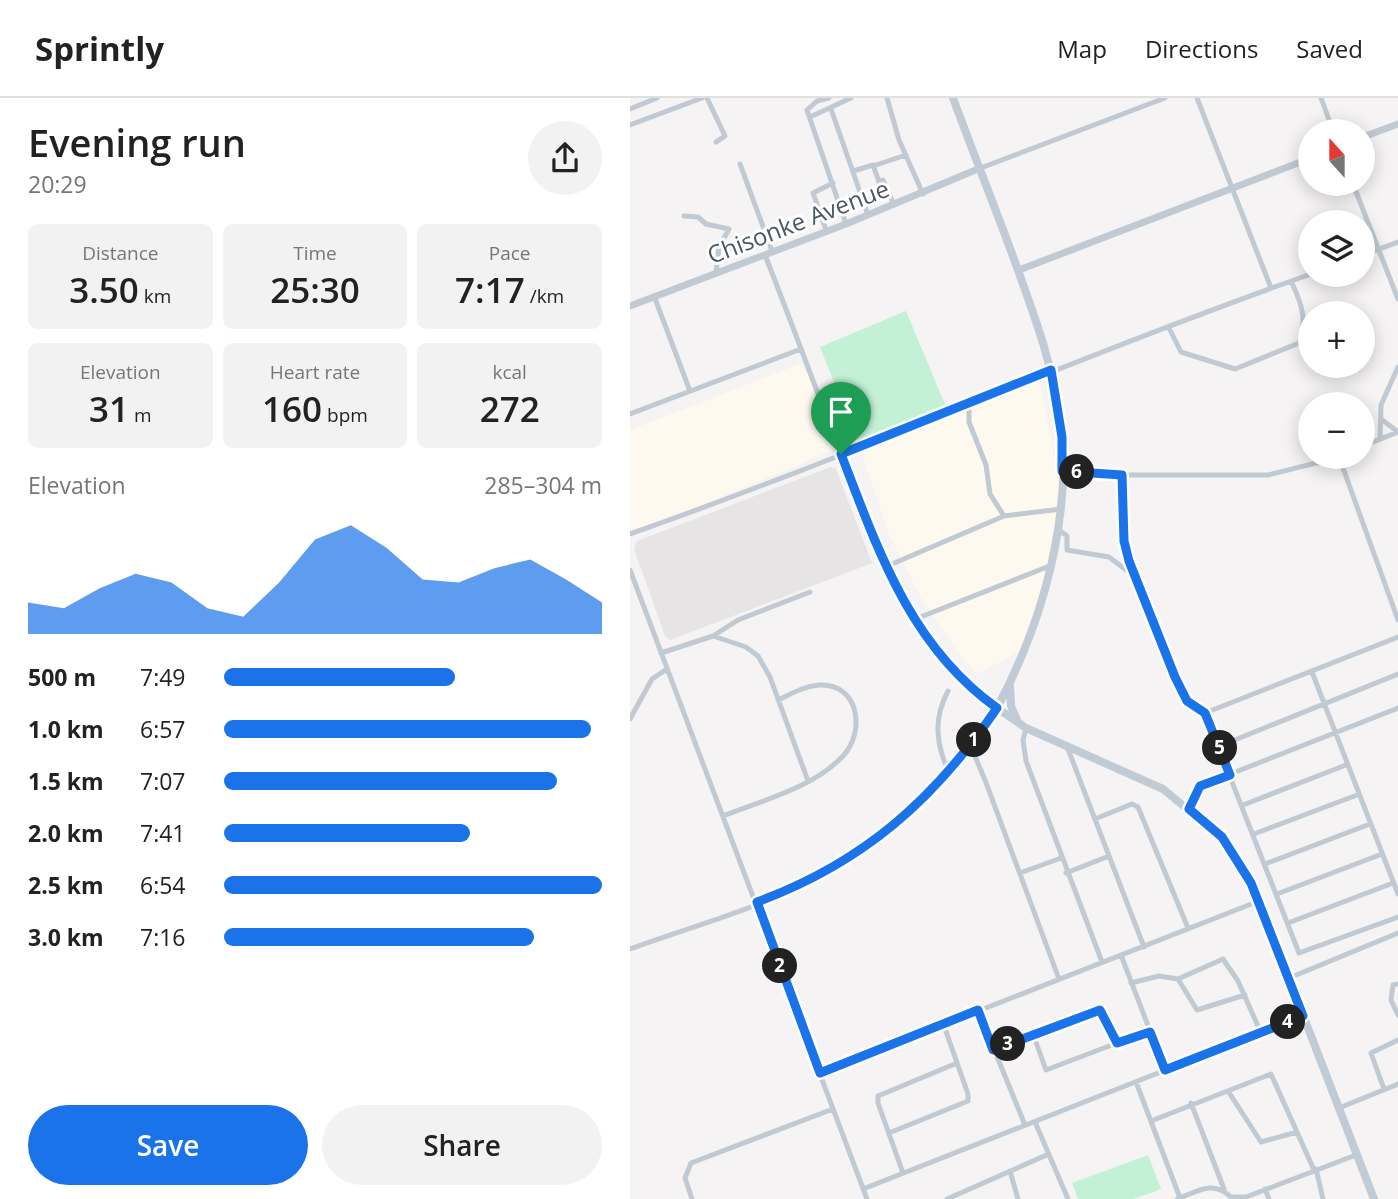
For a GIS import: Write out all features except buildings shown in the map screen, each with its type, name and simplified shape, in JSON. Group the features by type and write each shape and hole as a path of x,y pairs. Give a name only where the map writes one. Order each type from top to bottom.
{"main road":[{"path":"953,98 1019,270 1051,370 1062,437 1059,530 1052,565 1038,621 997,708 1025,727 1068,749 1146,780 1189,809 1222,837 1259,901 1374,1199"},
{"path":"1010,683 1011,706 1025,727"}],"street":[{"path":"630,109 657,98"},
{"path":"630,125 705,98 725,136 716,142"},
{"path":"810,117 851,98"},
{"path":"887,98 906,155 923,194"},
{"path":"978,169 1165,98"},
{"path":"1197,98 1271,288"},
{"path":"1321,98 1329,119"},
{"path":"846,224 808,108 827,99 828,109 854,173 906,155"},
{"path":"1376,132 1398,124"},
{"path":"848,158 869,215"},
{"path":"630,949 793,889 850,858 899,821 949,773 997,708 960,678 913,620 885,567 797,339 740,164"},
{"path":"1019,270 1233,191 1298,164"},
{"path":"873,166 879,181 883,180 894,205"},
{"name":"Chisonke Avenue","path":"630,306 923,194 978,169"},
{"path":"826,230 813,193 833,183"},
{"path":"1358,196 1398,299"},
{"path":"684,216 688,219 698,217 706,224 729,229 719,247 716,273"},
{"path":"1375,251 1398,242"},
{"path":"630,534 969,405 1051,370 1298,279"},
{"path":"1169,328 1181,352 1240,368 1299,344 1304,331 1304,313 1291,281"},
{"path":"654,296 690,391"},
{"path":"787,354 797,339"},
{"path":"630,414 801,349"},
{"path":"1380,439 1381,405 1398,367"},
{"path":"969,405 969,422 986,466 990,494 1004,516"},
{"path":"1381,419 1398,432"},
{"path":"1375,441 1398,432"},
{"path":"1062,471 1122,475 1268,475 1298,467"},
{"path":"1343,469 1398,620"},
{"path":"1122,475 1124,541 1136,578 1182,692 1187,701 1205,713 1301,954 1398,917"},
{"path":"885,567 1004,516 1060,509"},
{"path":"1059,530 1067,536 1067,550 1109,557 1136,578"},
{"path":"913,620 1052,565"},
{"path":"630,570 867,1199"},
{"path":"661,653 713,636 743,618 810,592"},
{"path":"713,636 746,647 758,656 778,700 808,781"},
{"path":"1205,713 1398,637"},
{"path":"630,719 652,679 667,669"},
{"path":"1312,672 1357,795 1398,894"},
{"path":"1205,752 1398,674"},
{"path":"723,816 808,781 835,764 849,750 857,731 858,718 847,698 830,687 807,687 778,700"},
{"path":"948,691 938,709 936,733 949,773"},
{"path":"1189,809 1200,786 1398,708"},
{"path":"1025,727 1023,752 1060,858 1102,962"},
{"path":"968,749 974,754 1059,979"},
{"path":"1068,749 1144,947"},
{"path":"1243,805 1346,765"},
{"path":"1254,834 1357,795"},
{"path":"1095,819 1132,804 1138,807 1188,928"},
{"path":"1265,864 1370,824"},
{"path":"1277,894 1382,853"},
{"path":"1066,873 1109,856"},
{"path":"1020,873 1060,858"},
{"path":"1288,923 1393,883"},
{"path":"820,1073 1259,901"},
{"path":"1289,978 1398,933"},
{"path":"1121,955 1165,1070"},
{"path":"1131,983 1159,976 1178,979 1223,959 1245,995 1261,1032"},
{"path":"1178,979 1197,1010 1245,995"},
{"path":"1398,984 1394,985 1391,1000 1398,1015"},
{"path":"978,1010 1025,1125"},
{"path":"993,1050 1099,1010 1117,1043"},
{"path":"863,1189 1303,1016"},
{"path":"889,1133 965,1104 968,1094 943,1023"},
{"path":"1033,1034 1046,1070 1150,1032"},
{"path":"1384,1089 1371,1053 1398,1040"},
{"path":"903,1173 878,1103 878,1096 957,1063"},
{"path":"1151,1121 1191,1103 1273,1075 1315,1169 1323,1199"},
{"path":"1136,1083 1179,1198 1213,1187 1227,1195 1241,1198 1356,1155"},
{"path":"1339,1108 1398,1084"},
{"path":"1228,1091 1261,1142 1297,1132"},
{"path":"1191,1103 1227,1195"},
{"path":"692,1199 685,1178 691,1163 833,1109"},
{"path":"1035,1122 1068,1199"},
{"path":"947,1199 1049,1154"},
{"path":"1010,1171 1018,1199"},
{"path":"1265,1189 1269,1199"}],"shaded area":[{"path":"800,364 857,440 630,535 630,430"},
{"path":"1039,376 1063,506 1047,585 1026,648 977,674 959,654 921,598 890,537 857,440 947,409 950,417"},
{"path":"831,467 836,469 872,563 670,640 665,636 634,549 637,541"}],"green space":[{"path":"906,311 947,409 857,440 820,347"},
{"path":"1148,1155 1161,1189 1134,1199 1078,1199 1072,1183"}],"route":[{"path":"1051,370 1062,437 1062,471 1122,475 1124,541 1129,561 1175,677 1187,701 1205,713 1230,775 1200,786 1189,809 1222,837 1251,883 1303,1016 1165,1070 1150,1032 1121,1044 1117,1043 1100,1010 993,1050 978,1010 820,1073 797,1017 757,902 793,889 833,869 899,821 951,771 997,708 960,678 913,620 881,558 841,454 1051,370"}]}
